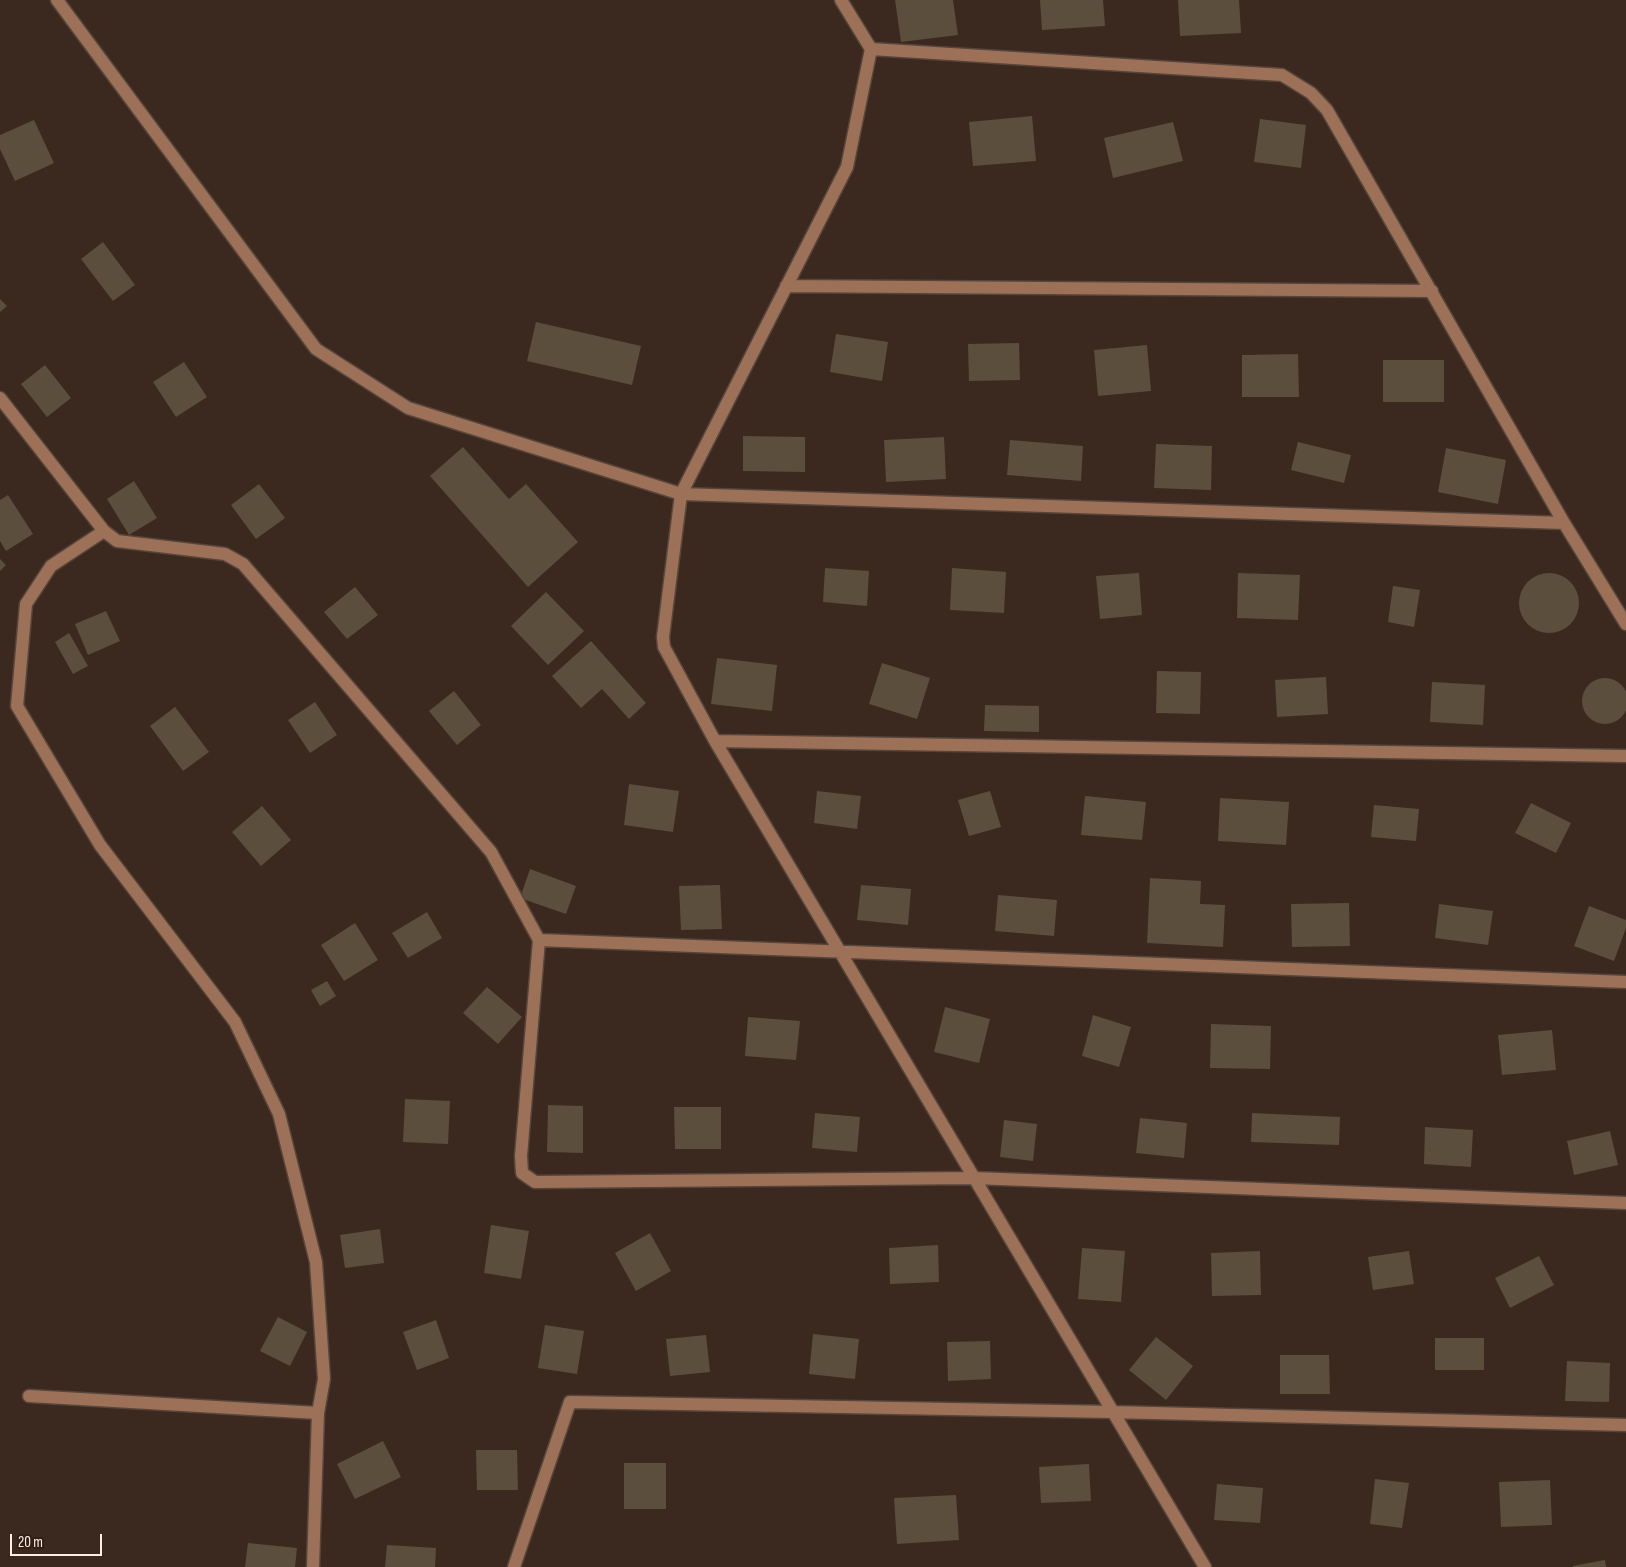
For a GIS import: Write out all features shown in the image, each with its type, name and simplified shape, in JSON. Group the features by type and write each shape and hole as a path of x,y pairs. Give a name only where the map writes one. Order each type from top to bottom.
{"street":[{"path":"57,0 316,349 408,408 681,494 1564,523"},
{"path":"841,0 871,49 847,168 681,494 663,637 664,647 715,741 1205,1567"},
{"path":"871,49 1282,75 1311,93 1327,110 1564,523 1626,624"},
{"path":"786,286 1432,290"},
{"path":"0,398 104,531 117,541 226,554 243,564 491,852 538,940 521,1156 522,1173 535,1182 974,1178 1626,1203"},
{"path":"104,531 51,566 26,604 17,706 100,845 235,1022 278,1114 316,1262 324,1379 318,1413 313,1567"},
{"path":"715,741 1626,756"},
{"path":"538,940 1626,982"},
{"path":"29,1396 318,1413"},
{"path":"514,1567 570,1402 1113,1412 1626,1425"}],"building":[{"path":"895,0 953,0 958,35 901,42"},
{"path":"1040,0 1103,0 1105,26 1042,30"},
{"path":"1178,0 1239,0 1241,33 1180,36"},
{"path":"1032,116 1036,161 973,166 969,122"},
{"path":"1260,119 1306,125 1301,168 1254,162"},
{"path":"34,120 54,163 15,181 0,149 0,135"},
{"path":"1173,122 1183,161 1113,178 1104,138"},
{"path":"103,242 135,285 113,301 81,259"},
{"path":"0,299 7,306 0,312"},
{"path":"536,322 641,346 632,385 527,361"},
{"path":"836,334 888,342 882,381 830,372"},
{"path":"1019,343 1020,380 969,381 968,344"},
{"path":"1147,345 1151,391 1098,396 1094,350"},
{"path":"1298,354 1299,397 1242,397 1242,355"},
{"path":"1383,360 1444,360 1444,402 1383,402"},
{"path":"184,362 207,397 176,417 153,382"},
{"path":"45,365 71,398 47,417 21,384"},
{"path":"743,436 805,437 805,472 743,471"},
{"path":"944,437 946,479 886,482 884,440"},
{"path":"1010,440 1083,446 1081,481 1007,475"},
{"path":"1298,442 1351,455 1344,483 1291,470"},
{"path":"1156,444 1212,446 1211,490 1154,488"},
{"path":"463,447 509,499 526,484 578,542 528,587 430,476"},
{"path":"1446,448 1506,460 1498,504 1438,492"},
{"path":"134,481 157,518 129,535 107,499"},
{"path":"259,484 285,518 256,539 231,505"},
{"path":"8,495 33,534 6,551 0,541 0,500"},
{"path":"0,559 6,565 0,571"},
{"path":"825,568 869,571 867,606 823,602"},
{"path":"952,568 1006,572 1004,613 950,610"},
{"path":"1139,573 1142,615 1100,619 1096,576"},
{"path":"1238,573 1300,575 1298,620 1237,618"},
{"path":"1543,573 1555,573 1566,578 1574,586 1579,597 1577,615 1566,628 1555,633 1543,633 1532,628 1524,620 1519,609 1519,597 1524,586 1532,578"},
{"path":"1393,586 1420,590 1414,627 1388,622"},
{"path":"355,587 378,615 347,639 324,612"},
{"path":"546,592 584,631 548,665 511,626"},
{"path":"106,611 120,641 88,655 75,624"},
{"path":"69,633 88,666 73,674 55,642"},
{"path":"591,641 646,703 629,719 602,689 581,708 552,676"},
{"path":"717,658 777,665 772,711 711,704"},
{"path":"882,663 930,678 917,719 869,704"},
{"path":"1157,671 1201,672 1200,714 1156,713"},
{"path":"1326,677 1328,714 1277,717 1275,680"},
{"path":"1605,678 1618,682 1624,688 1628,701 1624,714 1618,720 1605,724 1592,720 1586,714 1582,701 1586,688 1592,682"},
{"path":"1432,682 1485,685 1483,725 1430,722"},
{"path":"454,691 481,725 457,745 429,711"},
{"path":"315,702 337,735 310,753 288,720"},
{"path":"985,705 1039,706 1039,732 984,731"},
{"path":"175,707 209,752 183,771 150,726"},
{"path":"629,784 679,791 673,832 624,825"},
{"path":"817,791 861,796 857,829 814,823"},
{"path":"990,791 1001,827 969,836 958,800"},
{"path":"1085,796 1146,802 1142,840 1081,835"},
{"path":"1220,798 1289,802 1286,845 1218,841"},
{"path":"1531,803 1571,823 1556,853 1515,833"},
{"path":"1374,805 1419,809 1416,841 1371,837"},
{"path":"262,806 291,840 261,866 232,832"},
{"path":"530,869 576,886 566,914 520,898"},
{"path":"1150,878 1201,881 1200,904 1225,905 1223,947 1147,943"},
{"path":"720,885 722,929 681,930 679,886"},
{"path":"861,885 911,889 908,925 857,920"},
{"path":"998,895 1057,900 1054,936 995,931"},
{"path":"1349,903 1350,946 1292,947 1291,904"},
{"path":"1439,904 1493,911 1488,945 1435,938"},
{"path":"1589,906 1626,920 1626,928 1614,961 1574,946"},
{"path":"427,912 442,938 408,958 392,933"},
{"path":"355,923 378,960 344,981 321,945"},
{"path":"327,981 336,996 320,1006 311,990"},
{"path":"487,987 522,1017 498,1044 463,1013"},
{"path":"945,1007 990,1019 979,1063 934,1052"},
{"path":"1093,1015 1131,1027 1119,1067 1082,1056"},
{"path":"748,1017 800,1021 796,1060 745,1056"},
{"path":"1211,1024 1271,1026 1270,1069 1210,1068"},
{"path":"1552,1030 1556,1070 1502,1075 1498,1035"},
{"path":"405,1099 450,1101 448,1144 403,1142"},
{"path":"548,1105 583,1106 583,1153 547,1152"},
{"path":"674,1107 721,1107 721,1149 675,1149"},
{"path":"815,1113 860,1117 857,1152 812,1148"},
{"path":"1252,1113 1340,1117 1339,1145 1251,1142"},
{"path":"1140,1118 1187,1123 1184,1158 1136,1153"},
{"path":"1004,1120 1037,1124 1033,1161 1000,1157"},
{"path":"1425,1127 1473,1130 1471,1167 1424,1164"},
{"path":"1610,1131 1618,1165 1574,1175 1567,1141"},
{"path":"491,1225 529,1231 521,1279 484,1273"},
{"path":"380,1229 384,1263 345,1268 340,1235"},
{"path":"650,1233 671,1271 636,1291 615,1253"},
{"path":"938,1245 939,1282 890,1284 889,1248"},
{"path":"1082,1248 1125,1251 1121,1302 1078,1299"},
{"path":"1260,1251 1261,1295 1212,1296 1211,1253"},
{"path":"1409,1251 1414,1284 1373,1290 1368,1257"},
{"path":"1539,1256 1554,1285 1510,1308 1495,1278"},
{"path":"278,1317 307,1332 290,1366 260,1351"},
{"path":"436,1320 449,1358 417,1370 403,1332"},
{"path":"545,1325 584,1331 577,1374 538,1368"},
{"path":"813,1334 859,1339 855,1379 809,1374"},
{"path":"706,1335 710,1372 670,1376 666,1339"},
{"path":"1156,1337 1193,1366 1166,1400 1129,1370"},
{"path":"1435,1338 1484,1338 1484,1370 1435,1370"},
{"path":"990,1341 991,1379 948,1381 947,1342"},
{"path":"1280,1355 1329,1355 1330,1394 1280,1394"},
{"path":"1567,1361 1610,1363 1609,1402 1565,1401"},
{"path":"383,1441 401,1477 355,1499 337,1464"},
{"path":"476,1450 517,1450 518,1490 477,1490"},
{"path":"624,1463 666,1463 666,1509 624,1509"},
{"path":"1089,1464 1091,1501 1041,1503 1039,1467"},
{"path":"1375,1479 1409,1483 1402,1528 1370,1524"},
{"path":"1550,1480 1552,1525 1501,1527 1499,1482"},
{"path":"1217,1484 1263,1488 1260,1523 1214,1520"},
{"path":"956,1495 959,1540 897,1544 894,1498"},
{"path":"248,1543 297,1548 295,1567 245,1567"},
{"path":"387,1545 436,1548 435,1567 385,1567"},
{"path":"1605,1560 1606,1567 1573,1567 1573,1566"}]}
